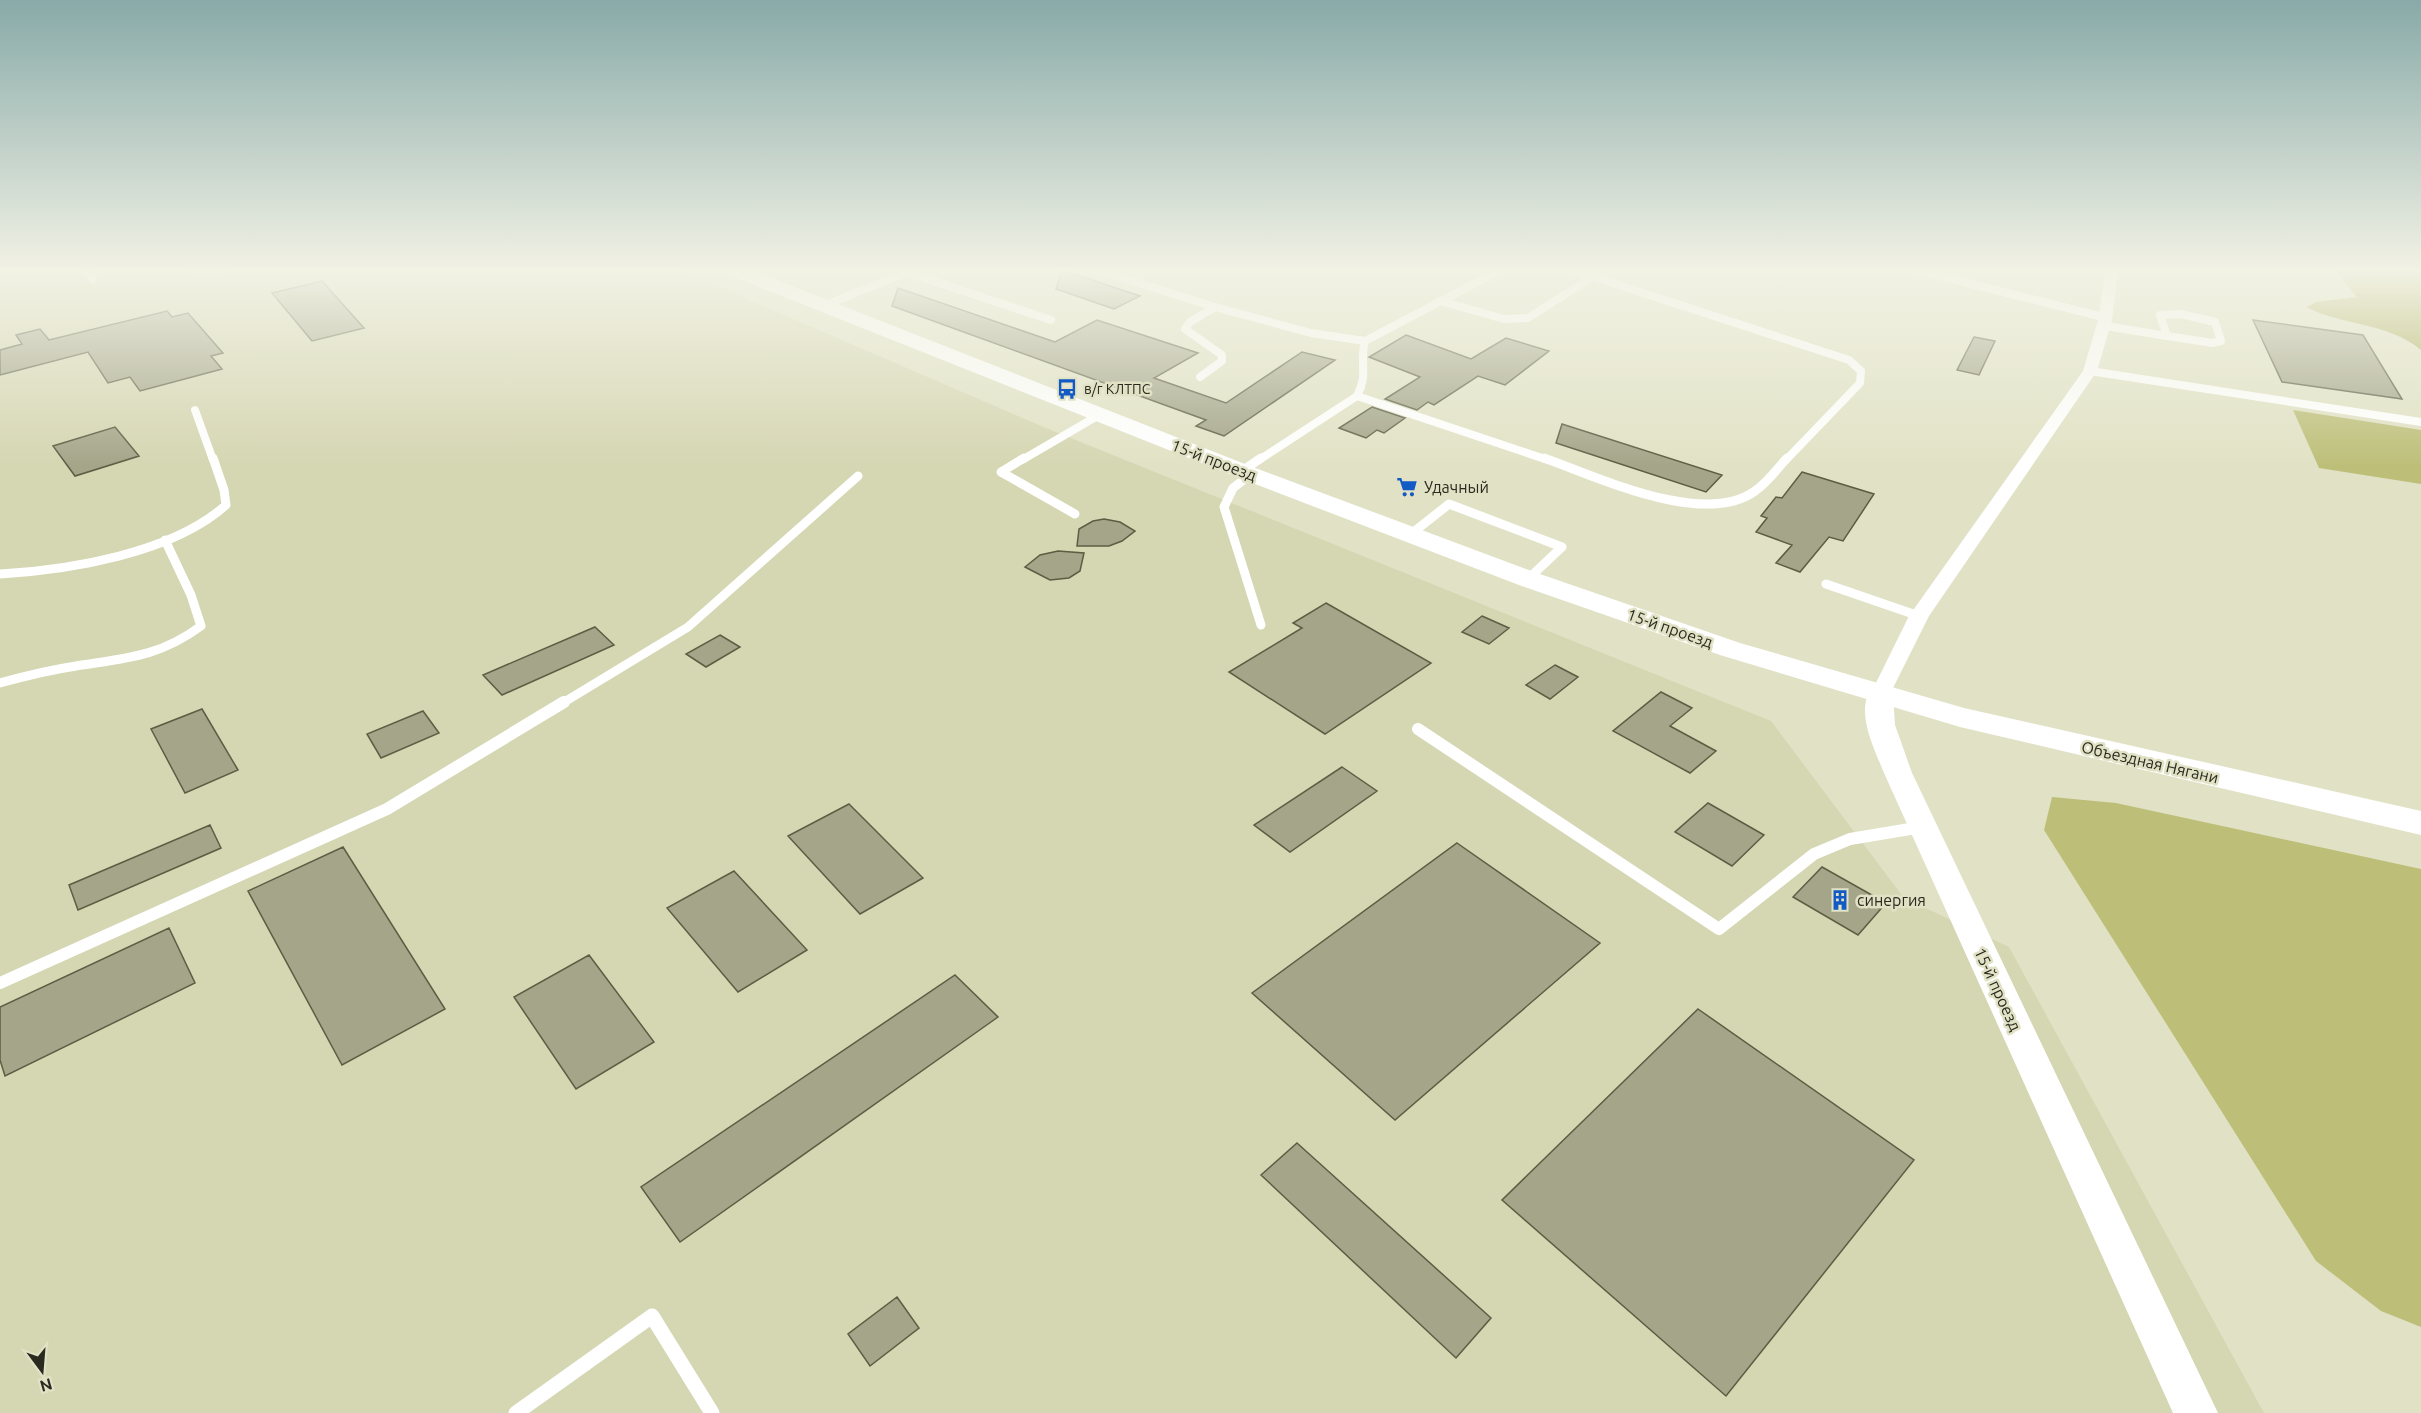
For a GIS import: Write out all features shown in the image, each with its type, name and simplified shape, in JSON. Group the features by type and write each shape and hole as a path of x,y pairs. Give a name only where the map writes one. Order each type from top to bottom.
{"main road":[{"name":"15-й проезд","path":"894,334 1246,473 1528,579 1730,649 1880,695"},
{"name":"Объездная Нягани","path":"1880,695 2051,739 2421,823"}],"street":[{"path":"1880,695 1919,616 2090,371 2102,334"},
{"name":"15-й проезд","path":"1880,695 1878,710 1881,731 1922,827 2196,1413"}],"lane":[{"path":"1192,334 1222,355 1222,361 1200,377"},
{"path":"1317,334 1365,341 1379,334"},
{"path":"1357,396 1665,500 1697,507 1718,507 1738,502 1756,491 1860,383 1861,371 1849,360 1770,334"},
{"path":"2158,334 2213,343 2221,341 2219,334"},
{"path":"1261,625 1224,507 1233,488 1246,473 1357,396 1367,373 1362,351 1365,341"},
{"path":"2090,371 2421,422"},
{"path":"0,574 53,568 165,540 206,522 225,505 224,490 195,410"},
{"path":"1075,514 1001,472 1099,415"},
{"path":"0,983 387,809 688,627 858,476"},
{"path":"1411,534 1449,504 1562,547 1528,579"},
{"path":"0,683 34,674 157,654 183,641 201,626 191,595 165,540"},
{"path":"1826,584 1919,616"},
{"path":"1418,729 1719,929 1814,854 1850,839 1922,827"},
{"path":"516,1413 652,1316 712,1413"}],"shaded area":[{"path":"0,334 828,334 1041,426 1771,721 1904,898 2009,947 2264,1413 0,1413"},
{"path":"2394,334 2421,334 2421,350 2408,341"}],"green space":[{"path":"2293,410 2421,430 2421,484 2319,468"},
{"path":"2052,797 2116,803 2421,869 2421,1327 2381,1311 2316,1261 2044,830"}],"building":[{"path":"44,334 49,340 74,334 206,334 223,353 211,356 222,369 140,391 130,377 108,383 88,352 0,375 0,350 22,344 16,335"},
{"path":"306,334 340,334 312,341"},
{"path":"969,334 1032,334 1055,342 1070,334 1140,334 1198,353 1154,378 1226,403 1302,352 1335,360 1224,436 1196,426 1206,420"},
{"path":"2260,334 2363,335 2402,399 2282,382"},
{"path":"1406,335 1471,359 1506,338 1549,351 1505,385 1478,376 1434,405 1428,402 1417,410 1385,399 1420,377 1369,357"},
{"path":"1974,337 1995,341 1979,375 1957,370"},
{"path":"1372,407 1405,418 1384,433 1377,430 1366,438 1339,428"},
{"path":"1562,424 1722,475 1706,492 1556,443"},
{"path":"115,427 139,456 75,476 53,446"},
{"path":"1802,472 1874,494 1843,541 1829,537 1800,572 1776,563 1792,545 1756,532 1767,518 1761,516 1776,497 1782,498"},
{"path":"1104,519 1120,522 1135,531 1122,541 1109,546 1077,546 1079,529 1093,521"},
{"path":"1058,551 1084,553 1080,571 1069,578 1050,580 1025,567 1040,555"},
{"path":"1326,603 1431,663 1325,734 1229,672 1302,628 1293,623"},
{"path":"1482,616 1509,628 1489,644 1462,632"},
{"path":"595,627 614,645 502,695 483,675"},
{"path":"720,635 740,647 706,667 686,654"},
{"path":"1555,665 1578,677 1550,699 1526,685"},
{"path":"1661,692 1692,708 1670,726 1716,751 1690,773 1613,731"},
{"path":"202,709 238,770 185,793 151,729"},
{"path":"423,711 439,733 381,758 367,734"},
{"path":"1342,767 1377,791 1290,852 1254,825"},
{"path":"1708,803 1764,835 1732,866 1675,832"},
{"path":"849,804 923,878 860,914 788,836"},
{"path":"210,825 221,848 78,910 69,885"},
{"path":"1457,843 1600,943 1395,1120 1252,993"},
{"path":"343,847 445,1009 342,1065 248,891"},
{"name":"синергия","path":"1822,867 1886,903 1858,935 1793,897"},
{"path":"734,871 807,950 738,992 667,908"},
{"path":"169,928 195,983 5,1076 0,1060 0,1007"},
{"path":"589,955 654,1042 576,1089 514,997"},
{"path":"955,975 998,1017 680,1242 641,1187"},
{"path":"1698,1009 1914,1160 1726,1396 1502,1200"},
{"path":"1297,1143 1491,1318 1456,1358 1261,1175"},
{"path":"897,1297 919,1328 870,1366 848,1334"}],"place":[{"name":"в/г КЛТПС","path":"1067,389"},
{"name":"Удачный","path":"1407,487"},
{"name":"синергия","path":"1840,900"}]}
